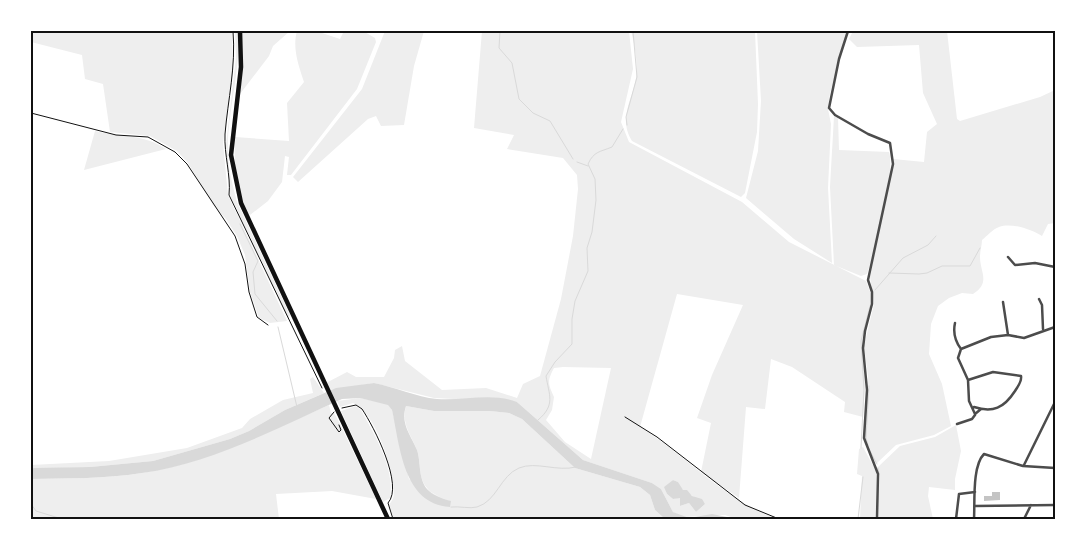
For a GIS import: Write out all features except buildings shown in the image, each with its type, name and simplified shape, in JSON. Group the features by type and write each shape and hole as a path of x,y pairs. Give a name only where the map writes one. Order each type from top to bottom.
{"main road":[{"path":"240,31 241,67 231,148 236,186 248,219 323,387 388,519"}],"street":[{"path":"848,31 838,59 829,108 835,115 868,134 887,140 890,143 893,164 868,280 872,292 872,304 863,348 867,390 864,438 878,474 878,519"},
{"path":"1008,257 1015,265 1035,262 1055,267"},
{"path":"1039,299 1042,305 1043,329"},
{"path":"1003,302 1008,335"},
{"path":"955,323 954,330 957,344 961,349"},
{"path":"975,414 974,407 969,401 968,380 958,358 961,349 991,337 1008,335 1024,338 1043,329 1055,327"},
{"path":"968,380 993,372 1021,376 1022,380 1002,408 992,410 974,407"},
{"path":"1023,466 1055,402"},
{"path":"957,424 972,419 981,409"},
{"path":"974,519 975,492 980,459 984,454 1023,466 1055,468"},
{"path":"956,519 959,494 975,492"},
{"path":"975,506 1055,506"},
{"path":"1024,519 1031,506"}],"path":[{"path":"233,31 234,64 225,150 230,185 229,196 316,379 323,387"},
{"path":"31,113 116,135 148,137 175,152 187,164 234,236 245,264 249,292 257,318 268,325"},
{"path":"338,417 341,430 339,432 329,418 332,413 342,408 356,405 362,409 371,422 388,467 393,487 393,498 388,504 393,519"},
{"path":"625,417 657,437 745,505 779,519"}],"shaded area":[{"path":"31,31 232,31 233,71 223,143 228,195 287,321 270,323 259,318 250,292 245,255 237,236 226,219 213,205 188,163 177,151 150,136 110,132 103,84 85,79 82,55 31,42"},
{"path":"235,31 238,31 238,47 228,140 230,173 237,202 290,315 288,319 230,195 226,145 236,57"},
{"path":"242,31 290,31 273,46 269,56 240,94 243,67"},
{"path":"297,31 316,31 340,39 344,31 363,31 375,38 376,42 357,89 291,175 287,175 289,157 285,156 282,182 268,201 250,215 241,200 238,189 235,167 235,137 289,141 287,103 304,82 298,64 295,44"},
{"path":"385,31 424,31 414,66 404,125 381,126 376,116 368,119 298,182 293,177 362,89"},
{"path":"482,31 629,31 633,69 621,122 629,142 742,202 789,242 866,281 871,294 871,307 862,339 865,384 863,417 844,412 845,402 792,367 771,359 765,409 746,407 739,498 701,472 711,423 697,418 712,375 743,305 677,294 640,427 722,489 739,500 777,519 737,519 725,515 683,517 673,512 661,489 652,483 583,460 517,402 434,398 374,383 330,390 326,383 347,372 356,377 384,377 394,358 395,350 402,346 405,361 442,390 486,388 517,398 523,384 540,376 561,299 573,236 578,189 577,175 563,158 507,149 514,135 474,128","holes":["554,368 611,368 591,459 565,442 546,420 552,410 554,397 549,379","673,480 678,482 680,488 705,504 696,512 689,503 680,506 680,497 673,499 667,494 665,487"]},
{"path":"631,31 755,31 758,104 757,132 745,193 741,197 632,141 626,125 627,110 637,73 636,54"},
{"path":"757,31 847,31 830,93 828,109 831,124 828,188 832,263 794,239 746,198 758,151 761,101"},
{"path":"853,31 947,31 957,119 960,121 1040,97 1055,90 1055,223 1048,224 1042,236 1022,227 1010,225 995,229 982,240 980,262 983,277 982,286 973,294 962,293 949,298 938,306 931,324 929,354 942,384 951,426 934,435 896,445 876,464 864,437 868,376 864,346 874,304 870,277 893,159 924,162 927,132 937,124 923,93 919,45 857,47 849,39"},
{"path":"834,116 838,118 839,150 889,152 890,176 883,212 867,274 861,276 834,265 830,187"},
{"path":"95,131 141,138 166,149 84,170"},
{"path":"313,377 324,393 285,410 249,431 230,439 153,461 90,467 31,469 31,465 109,461 187,448 242,428 250,419 283,400 313,393 310,379"},
{"path":"374,383 437,399 487,397 517,402 583,460 652,483 661,489 673,512 689,518 712,514 737,519 665,519 655,510 650,495 640,487 575,468 522,419 509,413 434,411 406,406 405,424 417,450 424,485 432,493 451,501 450,507 434,503 422,496 406,471 401,456 392,410 388,405 360,398 342,399 269,433 219,453 168,468 114,476 31,479 31,469 34,468 90,467 153,461 230,439 249,431 285,410 336,388"},
{"path":"360,398 388,404 392,410 409,479 430,491 422,480 417,450 406,424 406,406 434,411 509,413 522,419 575,468 640,487 650,495 655,510 665,519 394,519 389,505 394,494 391,472 376,430 361,408 353,403 340,407 337,401"},
{"path":"329,405 331,413 334,413 338,420 376,499 332,491 276,494 279,519 31,519 31,479 115,476 167,468 215,454"},
{"path":"356,406 361,410 372,430 387,464 390,475 390,498 383,502 341,411"},
{"path":"956,425 961,451 955,479 955,490 929,487 928,496 933,519 879,519 877,468 900,446 935,437"},
{"path":"863,447 876,471 876,519 860,519 862,476 857,474 859,449"},
{"path":"673,480 678,482 683,490 687,490 692,496 702,499 705,504 696,512 689,503 680,506 680,498 673,499 667,494 664,487"}],"waterway":[{"path":"500,31 499,48 512,63 519,99 533,113 550,121 573,159"},
{"path":"627,125 626,117 637,77 633,31"},
{"path":"538,420 544,415 550,400 546,376 555,362 572,344 572,319 575,301 588,271 587,248 592,232 596,200 595,179 588,164 595,154 612,147 623,129"},
{"path":"577,162 588,166"},
{"path":"240,224 258,261 253,272 255,294 277,321"},
{"path":"875,290 903,258 928,245 936,236"},
{"path":"889,273 919,274 927,273 942,266 970,266 980,248"},
{"path":"861,448 864,390 861,341 870,306"},
{"path":"278,327 297,407"},
{"path":"868,445 866,438 869,386"},
{"path":"870,451 877,464"},
{"path":"451,507 474,508 484,504 507,477 519,468 526,466 576,467"},
{"path":"878,468 879,474"},
{"path":"858,519 863,477"},
{"path":"31,504 36,511 62,519"}]}
